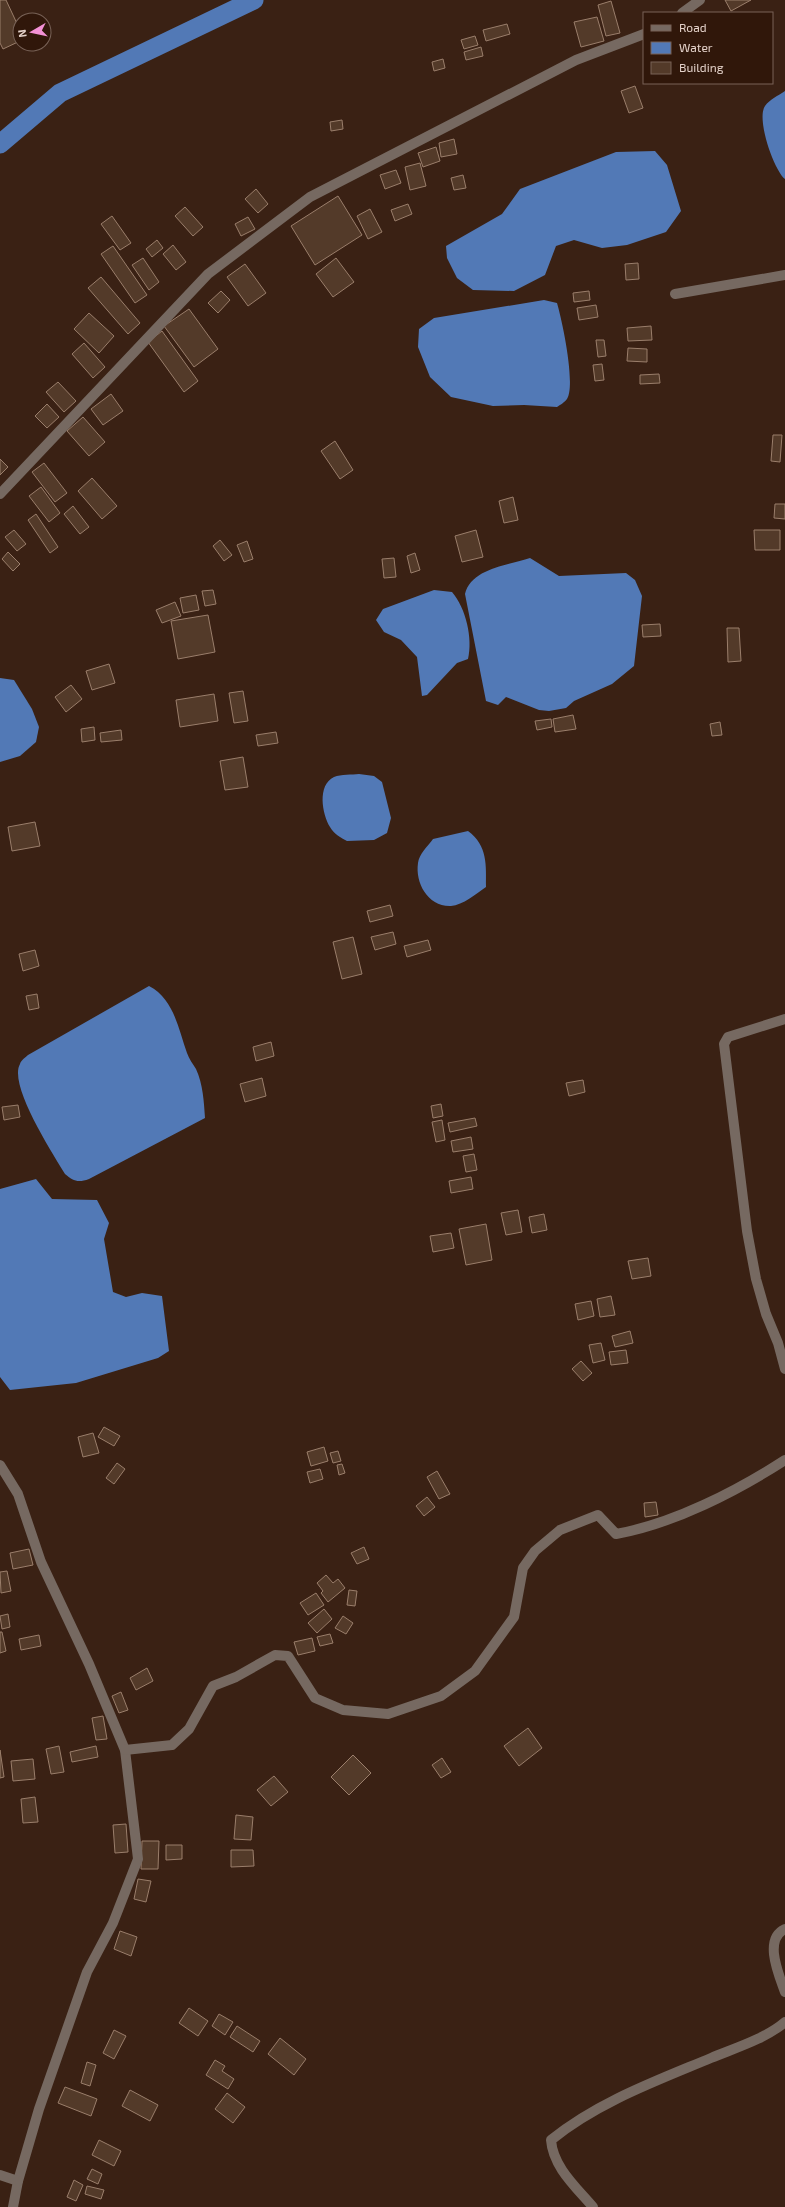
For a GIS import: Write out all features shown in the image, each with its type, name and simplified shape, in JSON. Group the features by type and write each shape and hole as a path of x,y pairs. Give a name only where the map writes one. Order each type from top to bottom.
{"street":[{"path":"683,12 700,0"},
{"path":"0,494 208,274 310,197 576,60 643,34"},
{"path":"675,294 785,275"},
{"path":"785,1019 728,1037 724,1044 747,1231 756,1278 766,1314 778,1343 785,1369"},
{"path":"125,1750 172,1745 189,1729 213,1686 236,1677 275,1655 288,1656 316,1698 343,1710 388,1714 441,1696 475,1671 510,1623 514,1617 523,1568 535,1551 560,1530 598,1515 616,1534 635,1531 728,1495 785,1460"},
{"path":"0,1465 18,1494 41,1562 89,1664 125,1750 138,1859 113,1922 87,1972 39,2109 18,2182 13,2207"},
{"path":"785,1929 779,1932 774,1938 774,1951 785,1992"},
{"path":"593,2207 560,2167 553,2154 551,2140 577,2120 648,2084 766,2034 785,2022"},
{"path":"0,2175 18,2182"}],"water":[{"path":"785,91 785,179 776,166 771,155 764,132 763,112 765,106 772,99"},
{"path":"655,151 667,165 681,211 666,232 627,245 602,248 574,240 556,246 545,275 514,291 473,290 457,278 447,258 446,246 502,214 520,189 616,152"},
{"path":"544,300 557,303 562,323 569,367 570,380 567,399 557,407 524,405 493,406 451,397 430,377 418,347 419,329 434,318"},
{"path":"530,558 559,576 626,573 635,580 642,596 634,666 612,684 574,701 566,708 549,711 539,710 506,697 498,705 486,701 465,594 469,585 475,578 483,573"},
{"path":"434,590 452,592 457,599 465,615 470,642 469,651 468,659 457,663 427,695 422,696 417,657 401,640 384,632 376,620 383,609"},
{"path":"0,678 14,680 32,709 39,727 36,742 20,756 0,762"},
{"path":"359,774 374,776 382,782 391,818 387,833 374,840 347,841 334,832 327,821 323,808 323,793 325,786 334,777"},
{"path":"468,831 479,843 484,856 486,864 486,887 460,904 451,906 436,903 421,886 418,871 420,856 433,839"},
{"path":"149,986 164,998 170,1006 178,1024 188,1055 196,1069 202,1087 205,1118 89,1179 82,1181 73,1180 65,1174 42,1136 26,1103 20,1087 18,1074 22,1060 28,1055"},
{"path":"36,1179 52,1199 97,1200 109,1223 104,1239 113,1292 126,1297 142,1293 162,1296 169,1351 158,1358 76,1383 10,1390 0,1377 0,1189"}],"building":[{"path":"0,0 6,0 12,13 12,45 3,49 0,43"},
{"path":"725,0 751,0 731,11"},
{"path":"611,1 620,33 606,36 598,5"},
{"path":"597,17 604,41 581,47 574,22"},
{"path":"507,24 510,34 486,41 483,30"},
{"path":"475,36 478,45 464,49 461,40"},
{"path":"481,47 483,56 466,60 464,52"},
{"path":"443,59 445,68 434,71 432,62"},
{"path":"635,86 643,108 629,113 621,91"},
{"path":"342,120 343,129 331,131 330,122"},
{"path":"454,139 457,154 441,157 439,143"},
{"path":"436,147 440,161 423,167 418,153"},
{"path":"420,163 426,186 410,190 405,167"},
{"path":"396,170 401,183 385,189 380,175"},
{"path":"463,175 466,188 454,190 451,178"},
{"path":"256,189 268,204 258,213 245,199"},
{"path":"338,196 362,235 315,265 291,226"},
{"path":"408,204 412,214 395,221 391,210"},
{"path":"185,207 203,227 193,236 175,216"},
{"path":"370,209 382,232 368,239 357,216"},
{"path":"112,216 131,243 120,250 101,224"},
{"path":"248,217 255,229 241,236 235,224"},
{"path":"157,240 163,248 152,257 146,249"},
{"path":"173,245 186,262 176,270 163,254"},
{"path":"113,246 147,295 135,303 101,254"},
{"path":"143,258 159,282 149,290 132,265"},
{"path":"336,258 354,282 333,297 316,274"},
{"path":"638,263 639,279 626,280 625,264"},
{"path":"245,264 266,293 248,306 227,277"},
{"path":"101,277 140,323 128,334 88,288"},
{"path":"221,291 230,300 218,313 208,303"},
{"path":"589,291 590,300 574,302 573,293"},
{"path":"596,305 598,317 579,320 577,308"},
{"path":"189,309 218,349 194,367 164,326"},
{"path":"89,313 114,336 99,353 74,329"},
{"path":"651,326 652,340 628,341 627,328"},
{"path":"162,331 198,381 184,392 148,342"},
{"path":"596,340 604,340 606,356 598,357"},
{"path":"84,343 105,367 93,378 72,354"},
{"path":"628,348 647,349 647,362 627,361"},
{"path":"602,364 604,380 595,381 593,365"},
{"path":"659,374 660,383 640,384 640,375"},
{"path":"58,382 76,401 64,412 46,392"},
{"path":"111,394 123,411 103,425 91,409"},
{"path":"47,404 59,417 47,428 35,416"},
{"path":"83,417 105,442 89,456 67,431"},
{"path":"773,435 782,435 780,462 771,461"},
{"path":"335,441 353,470 340,479 321,451"},
{"path":"0,459 8,467 0,475"},
{"path":"44,463 67,493 55,502 32,472"},
{"path":"92,478 117,506 102,519 78,491"},
{"path":"41,487 60,513 49,522 29,496"},
{"path":"513,497 518,520 504,523 499,501"},
{"path":"775,504 785,504 785,519 774,518"},
{"path":"73,506 89,527 80,534 64,514"},
{"path":"36,514 58,547 50,553 28,520"},
{"path":"14,530 26,544 17,551 5,537"},
{"path":"476,530 483,557 462,562 455,536"},
{"path":"754,530 780,530 780,550 755,550"},
{"path":"220,540 232,555 224,561 213,546"},
{"path":"247,541 253,559 244,562 237,545"},
{"path":"8,552 20,564 13,571 2,559"},
{"path":"415,553 420,570 411,573 407,556"},
{"path":"394,558 396,577 384,578 382,559"},
{"path":"213,590 216,604 205,606 202,591"},
{"path":"196,595 199,610 183,613 180,598"},
{"path":"175,602 181,616 162,623 156,610"},
{"path":"208,615 215,652 178,659 171,621"},
{"path":"660,624 661,636 643,637 642,625"},
{"path":"727,628 739,628 741,661 728,662"},
{"path":"109,664 115,683 92,690 86,671"},
{"path":"71,685 82,699 66,712 55,697"},
{"path":"243,691 248,721 234,723 229,693"},
{"path":"214,694 218,721 180,727 176,700"},
{"path":"573,715 576,729 555,732 553,719"},
{"path":"551,719 552,727 537,730 535,721"},
{"path":"720,722 722,735 712,736 710,724"},
{"path":"94,727 95,740 82,742 81,729"},
{"path":"121,730 122,740 101,742 100,733"},
{"path":"276,732 278,743 258,746 256,735"},
{"path":"243,757 248,787 225,790 220,761"},
{"path":"35,822 40,846 12,851 8,827"},
{"path":"390,905 393,916 370,922 367,911"},
{"path":"393,932 396,944 375,950 371,937"},
{"path":"353,937 362,974 342,979 333,942"},
{"path":"428,940 431,950 407,957 404,946"},
{"path":"35,950 39,966 23,971 19,954"},
{"path":"37,994 39,1008 29,1010 26,996"},
{"path":"271,1042 274,1056 256,1061 253,1047"},
{"path":"262,1078 266,1096 245,1102 240,1084"},
{"path":"583,1080 585,1092 569,1096 566,1083"},
{"path":"441,1104 443,1116 433,1118 431,1106"},
{"path":"18,1105 20,1117 4,1120 2,1107"},
{"path":"475,1118 477,1126 450,1132 448,1123"},
{"path":"442,1120 445,1140 436,1142 432,1122"},
{"path":"471,1137 473,1149 453,1152 451,1141"},
{"path":"474,1154 477,1170 466,1172 463,1156"},
{"path":"471,1177 473,1189 451,1193 449,1181"},
{"path":"518,1210 522,1232 506,1235 501,1213"},
{"path":"544,1214 547,1230 532,1233 529,1217"},
{"path":"486,1224 492,1260 466,1265 459,1229"},
{"path":"451,1233 454,1248 433,1252 430,1236"},
{"path":"648,1258 651,1276 632,1279 628,1261"},
{"path":"611,1296 615,1315 600,1317 597,1299"},
{"path":"591,1301 594,1316 578,1320 575,1304"},
{"path":"630,1331 633,1343 615,1347 612,1336"},
{"path":"601,1343 605,1360 593,1363 589,1345"},
{"path":"626,1350 628,1363 611,1365 609,1352"},
{"path":"581,1361 592,1373 583,1381 572,1369"},
{"path":"104,1427 120,1436 114,1446 98,1437"},
{"path":"93,1433 99,1453 83,1457 78,1437"},
{"path":"324,1447 328,1461 311,1466 307,1452"},
{"path":"338,1451 341,1461 333,1463 330,1453"},
{"path":"117,1463 125,1469 114,1484 106,1478"},
{"path":"342,1464 345,1473 339,1475 337,1465"},
{"path":"320,1469 323,1479 310,1483 307,1472"},
{"path":"437,1471 450,1494 439,1499 427,1477"},
{"path":"427,1497 435,1507 424,1516 416,1506"},
{"path":"656,1502 658,1515 645,1517 644,1503"},
{"path":"364,1547 369,1559 357,1564 351,1553"},
{"path":"29,1549 33,1565 13,1569 10,1553"},
{"path":"7,1571 11,1591 1,1593 0,1572"},
{"path":"326,1575 333,1583 338,1579 345,1588 328,1602 321,1593 323,1591 317,1583"},
{"path":"349,1590 357,1591 355,1606 347,1605"},
{"path":"316,1593 324,1605 308,1615 300,1603"},
{"path":"324,1609 332,1619 317,1633 308,1623"},
{"path":"8,1614 10,1627 2,1629 0,1616"},
{"path":"343,1616 353,1623 346,1634 335,1628"},
{"path":"0,1632 2,1632 6,1651 0,1653"},
{"path":"330,1634 333,1643 320,1646 317,1637"},
{"path":"39,1635 41,1646 21,1650 19,1639"},
{"path":"312,1638 315,1651 298,1655 294,1642"},
{"path":"147,1668 153,1681 136,1690 130,1678"},
{"path":"121,1692 128,1710 119,1713 112,1696"},
{"path":"103,1716 107,1739 96,1740 92,1718"},
{"path":"528,1728 542,1748 519,1766 504,1746"},
{"path":"59,1746 64,1772 51,1774 46,1749"},
{"path":"96,1746 98,1757 72,1762 70,1752"},
{"path":"0,1750 4,1777 0,1778"},
{"path":"353,1755 371,1773 349,1795 331,1777"},
{"path":"442,1758 451,1772 441,1778 432,1765"},
{"path":"33,1759 35,1779 13,1781 11,1761"},
{"path":"274,1776 288,1792 271,1806 257,1790"},
{"path":"35,1797 38,1822 23,1823 21,1799"},
{"path":"236,1815 253,1817 251,1840 234,1839"},
{"path":"126,1824 128,1852 115,1853 113,1825"},
{"path":"142,1841 159,1841 158,1869 141,1869"},
{"path":"166,1845 182,1845 182,1859 166,1860"},
{"path":"231,1850 253,1850 254,1866 231,1867"},
{"path":"138,1879 151,1881 146,1902 134,1899"},
{"path":"120,1931 137,1937 131,1956 114,1949"},
{"path":"189,2008 208,2021 198,2036 179,2023"},
{"path":"219,2014 233,2022 225,2035 212,2026"},
{"path":"237,2026 260,2041 253,2052 230,2037"},
{"path":"114,2030 126,2036 114,2059 103,2053"},
{"path":"280,2038 306,2059 294,2075 268,2054"},
{"path":"215,2060 225,2066 222,2071 234,2079 228,2089 206,2075"},
{"path":"87,2062 96,2065 90,2086 81,2083"},
{"path":"65,2087 97,2099 91,2116 58,2103"},
{"path":"130,2090 158,2105 150,2121 122,2106"},
{"path":"227,2093 245,2107 233,2123 215,2109"},
{"path":"99,2140 121,2151 114,2166 92,2155"},
{"path":"92,2169 102,2174 98,2184 87,2179"},
{"path":"74,2180 83,2185 76,2201 67,2197"},
{"path":"87,2186 104,2190 101,2199 85,2194"}],"waterway":[{"path":"0,144 60,93 254,0"}]}
